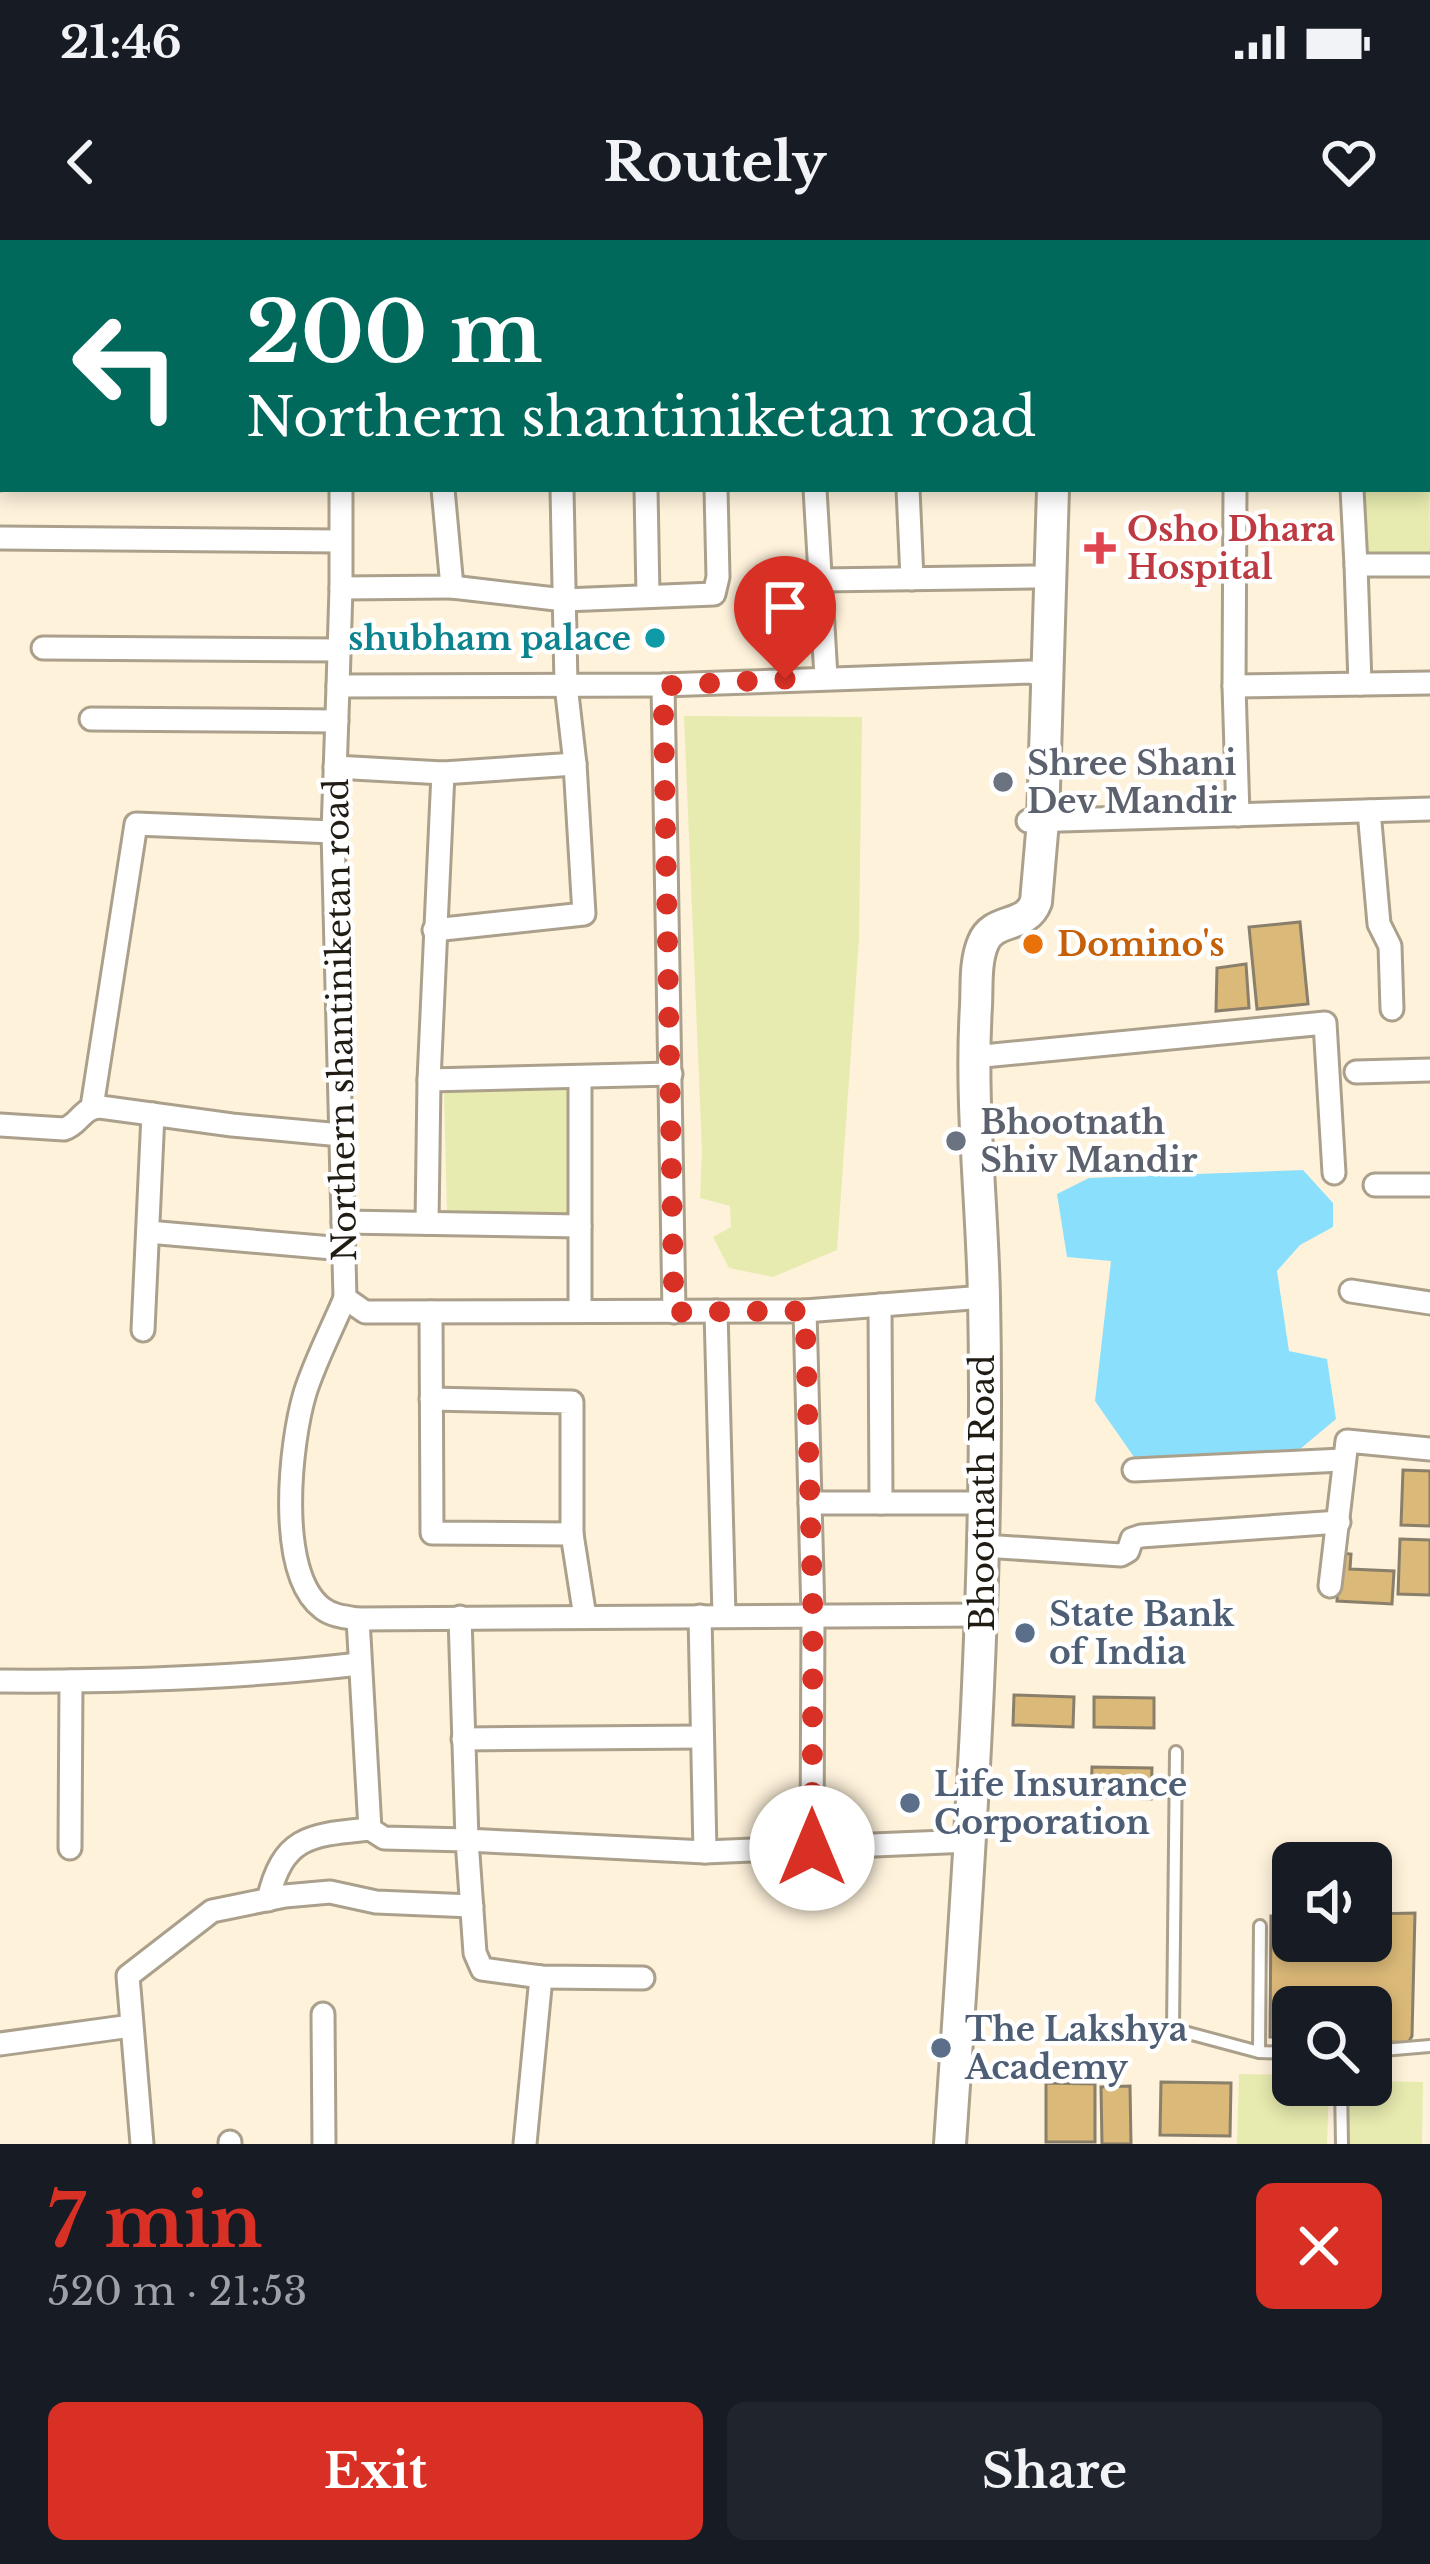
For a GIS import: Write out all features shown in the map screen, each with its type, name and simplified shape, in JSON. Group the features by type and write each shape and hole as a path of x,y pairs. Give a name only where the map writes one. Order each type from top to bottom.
{"street":[{"name":"Northern shantiniketan road","path":"341,492 333,832 345,1298 365,1312 674,1312 805,1311 984,1297"},
{"path":"443,492 452,587"},
{"path":"434,930 584,914 566,685 562,492"},
{"path":"646,492 648,596"},
{"path":"341,588 452,587 564,600 714,594 718,578 716,492"},
{"path":"815,492 826,677"},
{"path":"908,492 912,578"},
{"name":"Bhootnath Road","path":"1038,492 1034,577 1038,675"},
{"name":"Bhootnath Road","path":"950,2144 983,1615 984,1297 973,1058 978,960 991,929 1032,914 1037,874 1038,675 1053,492"},
{"path":"1234,492 1238,815"},
{"path":"1352,492 1360,684"},
{"path":"0,538 339,541"},
{"path":"1357,565 1430,565"},
{"path":"820,580 1034,577"},
{"path":"43,647 339,650"},
{"path":"338,686 663,686 826,677 1038,675"},
{"path":"1234,686 1430,683"},
{"path":"663,686 674,1312"},
{"path":"91,719 337,721"},
{"path":"335,767 443,773 575,764"},
{"path":"427,1223 443,773"},
{"path":"1035,821 1430,809"},
{"path":"1369,811 1379,924 1390,946 1392,1009"},
{"path":"92,1107 136,824 333,832"},
{"path":"973,1058 1325,1023 1334,1174"},
{"path":"1356,1072 1430,1070"},
{"path":"429,1080 671,1074"},
{"path":"580,1078 580,1311"},
{"path":"0,1125 64,1129 92,1107 341,1135"},
{"path":"143,1330 153,1114"},
{"path":"1375,1185 1430,1185"},
{"path":"343,1222 580,1226"},
{"path":"148,1232 344,1249"},
{"path":"1351,1292 1430,1303"},
{"path":"345,1298 305,1394 288,1510 304,1578 317,1605 332,1614 358,1618 983,1615"},
{"path":"880,1305 881,1503"},
{"path":"716,1311 724,1616"},
{"path":"805,1311 813,1615 812,1848"},
{"path":"430,1312 432,1533 572,1534"},
{"path":"431,1399 572,1402 572,1534 585,1617"},
{"path":"1330,1586 1347,1441 1430,1449"},
{"path":"1134,1470 1342,1460"},
{"path":"810,1503 983,1503"},
{"path":"984,1546 1121,1555 1136,1537 1339,1522"},
{"path":"700,1616 705,1852"},
{"path":"460,1617 467,1840 475,1954 482,1969 541,1977 643,1978"},
{"path":"358,1618 370,1829"},
{"path":"0,1681 250,1676 359,1664"},
{"path":"70,1848 71,1682"},
{"path":"463,1739 702,1737"},
{"path":"268,1900 275,1869 296,1844 316,1834 370,1829 384,1838 705,1852 970,1841"},
{"path":"142,2144 128,1976 212,1911 330,1892 376,1902 472,1906"},
{"path":"525,2144 541,1977"},
{"path":"323,2014 324,2144"},
{"path":"0,2044 131,2026"}],"lane":[{"path":"1176,1752 1173,2030 1272,2052"},
{"path":"1258,2052 1260,1926"},
{"path":"1392,2049 1430,2046"},
{"path":"1341,2106 1342,2144"}],"green space":[{"path":"1364,492 1430,492 1430,554 1367,556"},
{"path":"684,716 862,717 859,938 837,1250 773,1277 729,1268 713,1237 731,1227 730,1206 700,1198"},
{"path":"444,1090 572,1090 570,1218 447,1215"},
{"path":"1239,2074 1272,2075 1272,2106 1328,2106 1327,2144 1237,2144"},
{"path":"1392,2081 1423,2082 1422,2144 1348,2144 1348,2106 1392,2106"}],"water":[{"path":"1303,1170 1333,1203 1333,1227 1300,1245 1277,1271 1289,1351 1327,1359 1336,1419 1293,1455 1134,1457 1095,1401 1111,1261 1067,1257 1057,1194 1089,1178"}],"building":[{"path":"1300,922 1308,1004 1257,1009 1249,927"},
{"path":"1246,964 1249,1008 1216,1011 1217,968"},
{"path":"1403,1470 1430,1471 1430,1526 1401,1525"},
{"path":"1400,1539 1430,1540 1430,1595 1398,1594"},
{"path":"1339,1553 1351,1554 1350,1569 1394,1571 1392,1604 1337,1601"},
{"path":"1014,1695 1074,1697 1073,1727 1013,1725"},
{"path":"1094,1697 1154,1698 1154,1728 1094,1727"},
{"path":"1092,1767 1152,1768 1151,1799 1091,1797"},
{"path":"1415,1913 1412,2036 1408,2043 1392,2042 1392,1986 1272,1986 1270,2037 1271,1916 1272,1962 1392,1962 1392,1914"},
{"path":"1161,2082 1231,2083 1230,2136 1160,2135"},
{"path":"1046,2083 1095,2084 1095,2142 1046,2142"},
{"path":"1130,2086 1131,2144 1102,2144 1101,2087"}],"place":[{"name":"Osho Dhara Hospital","path":"1100,548"},
{"name":"shubham palace","path":"655,638"},
{"name":"Shree Shani Dev Mandir","path":"1003,782"},
{"name":"Domino's","path":"1033,944"},
{"name":"Bhootnath Shiv Mandir","path":"956,1141"},
{"name":"State Bank of India","path":"1025,1633"},
{"name":"Life Insurance Corporation","path":"910,1803"},
{"name":"The Lakshya Academy","path":"941,2048"}],"route":[{"path":"785,679 663,686 674,1312 805,1311 813,1615 812,1848"}]}
